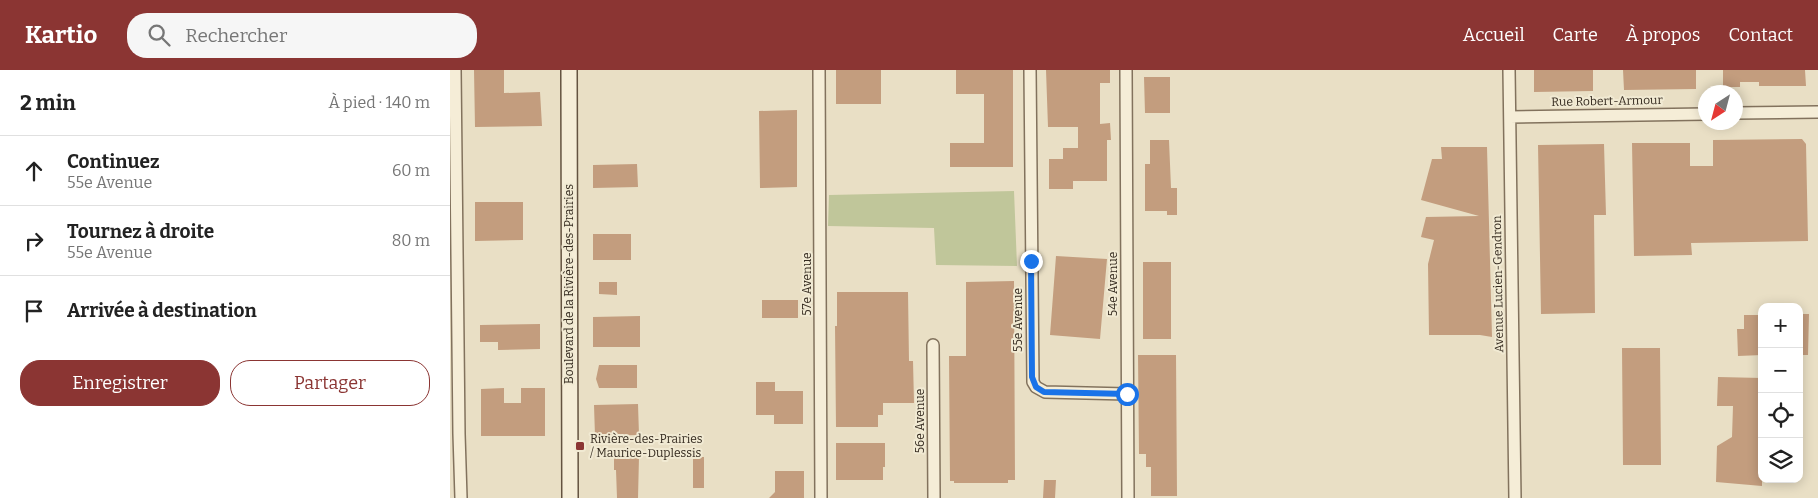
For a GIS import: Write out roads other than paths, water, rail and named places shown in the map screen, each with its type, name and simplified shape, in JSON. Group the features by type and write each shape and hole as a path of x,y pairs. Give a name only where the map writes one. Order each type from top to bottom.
{"street":[{"path":"455,70 459,468 461,498"},
{"name":"Boulevard de la Rivière-des-Prairies","path":"569,70 570,498"},
{"name":"57e Avenue","path":"819,70 821,498"},
{"name":"55e Avenue","path":"1030,70 1033,382 1036,387 1044,392 1127,394"},
{"name":"54e Avenue","path":"1126,70 1128,498"},
{"name":"Avenue Lucien-Gendron","path":"1509,70 1515,498"},
{"path":"1743,113 1818,112"},
{"name":"Rue Robert-Armour","path":"1510,116 1698,114"},
{"name":"56e Avenue","path":"934,345 934,498"}],"place":[{"name":"Rivière-des-Prairies / Maurice-Duplessis","path":"580,446"}]}
